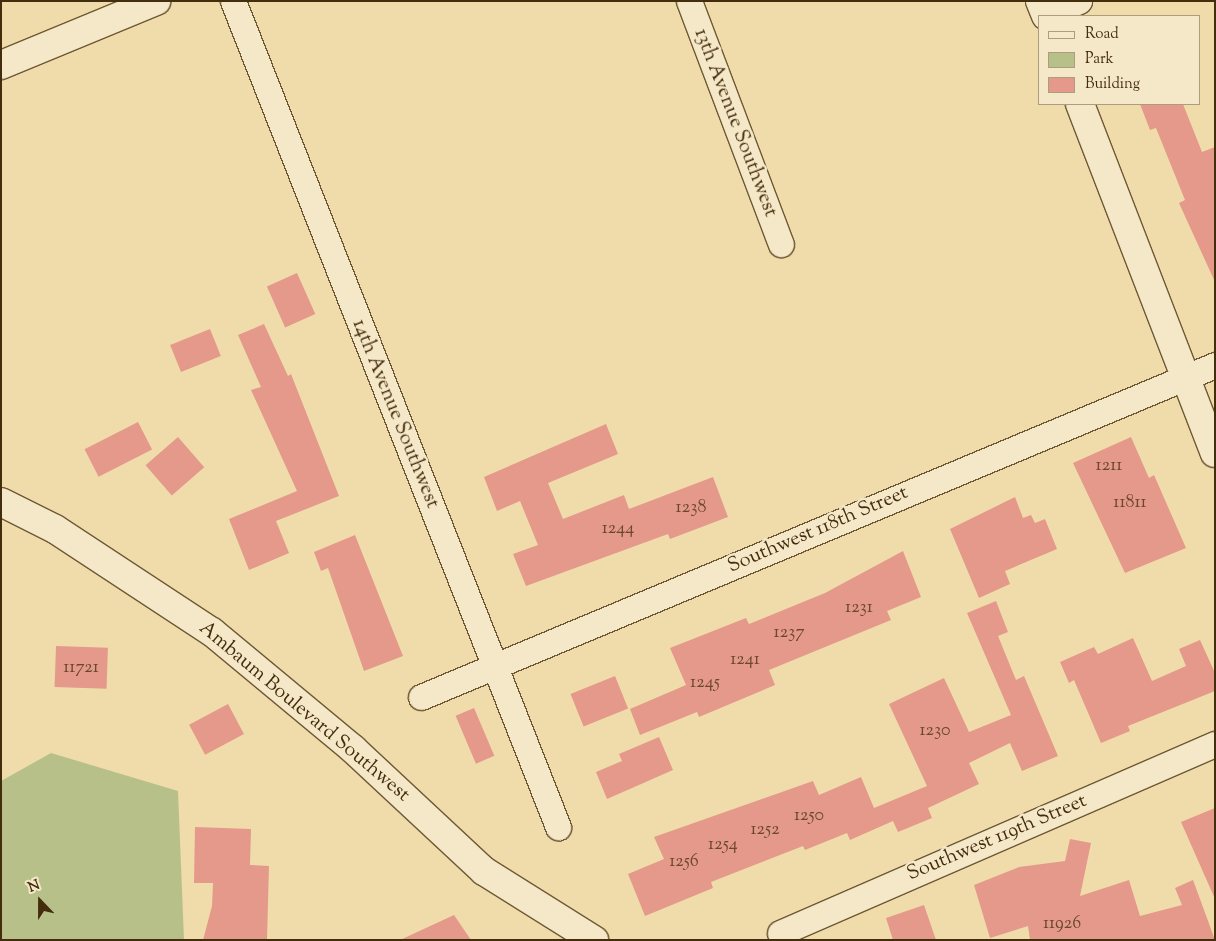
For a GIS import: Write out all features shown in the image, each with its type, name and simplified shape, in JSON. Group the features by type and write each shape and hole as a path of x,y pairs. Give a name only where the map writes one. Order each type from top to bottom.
{"main road":[{"path":"1,65 156,1"},
{"path":"1080,105 1184,378 1208,420 1215,453"},
{"name":"Ambaum Boulevard Southwest","path":"1,502 63,534 212,632 353,749 484,871 594,940"}],"street":[{"name":"14th Avenue Southwest","path":"233,1 492,665 558,827"},
{"name":"13th Avenue Southwest","path":"689,1 781,244"},
{"path":"1044,11 1079,1"},
{"name":"Southwest 118th Street","path":"421,697 492,665 1215,364"},
{"name":"Southwest 119th Street","path":"780,932 1215,744"}],"green space":[{"path":"51,753 178,791 184,940 1,940 1,781"}],"building":[{"path":"1140,105 1183,105 1202,152 1215,147 1215,282 1179,203 1185,200 1156,128 1150,130"},
{"path":"297,273 315,314 285,328 267,286"},
{"path":"264,324 288,376 291,374 339,496 276,521 289,553 249,570 229,519 297,491 251,390 261,387 238,335"},
{"path":"210,329 221,356 181,372 170,345"},
{"path":"138,422 152,450 99,477 85,449"},
{"path":"606,424 618,454 548,483 563,519 624,495 629,509 713,477 728,517 670,539 668,534 526,586 513,554 538,545 520,501 497,511 484,477"},
{"path":"178,437 204,467 172,495 146,465"},
{"path":"1131,437 1149,478 1154,475 1186,548 1125,573 1073,463"},
{"path":"1015,497 1023,518 1031,515 1035,523 1045,519 1057,549 1005,571 1010,584 979,598 950,529"},
{"path":"355,535 403,656 364,671 328,568 321,571 314,552"},
{"path":"903,551 921,597 887,611 891,620 769,670 775,685 699,717 697,712 640,735 630,709 686,685 670,648 746,618 749,624 825,593"},
{"path":"996,601 1008,632 998,636 1016,680 1024,676 1058,756 1022,771 1010,743 969,763 979,784 928,808 932,818 898,832 893,821 850,840 847,833 805,850 803,846 711,882 713,888 645,916 628,874 664,859 654,837 813,781 819,795 861,777 874,808 927,786 889,704 944,678 969,732 1011,715 967,613"},
{"path":"1133,638 1152,681 1186,666 1179,649 1200,640 1215,673 1215,691 1128,726 1130,731 1101,743 1074,680 1069,683 1060,662 1094,647 1098,654"},
{"path":"56,646 108,648 107,689 55,687"},
{"path":"615,676 628,708 584,726 570,694"},
{"path":"228,704 244,734 205,755 189,725"},
{"path":"474,708 494,756 476,764 456,716"},
{"path":"659,737 673,770 607,799 596,772 622,761 619,754"},
{"path":"1215,808 1215,899 1181,822"},
{"path":"195,827 251,829 250,865 269,866 267,940 203,940 212,906 213,883 194,883"},
{"path":"1070,839 1091,843 1080,896 1129,880 1140,916 1182,905 1175,888 1193,880 1215,940 1030,940 1028,926 990,938 974,885 1019,867 1065,861"},
{"path":"924,905 936,940 893,940 886,918"},
{"path":"454,915 471,940 400,940"}]}
